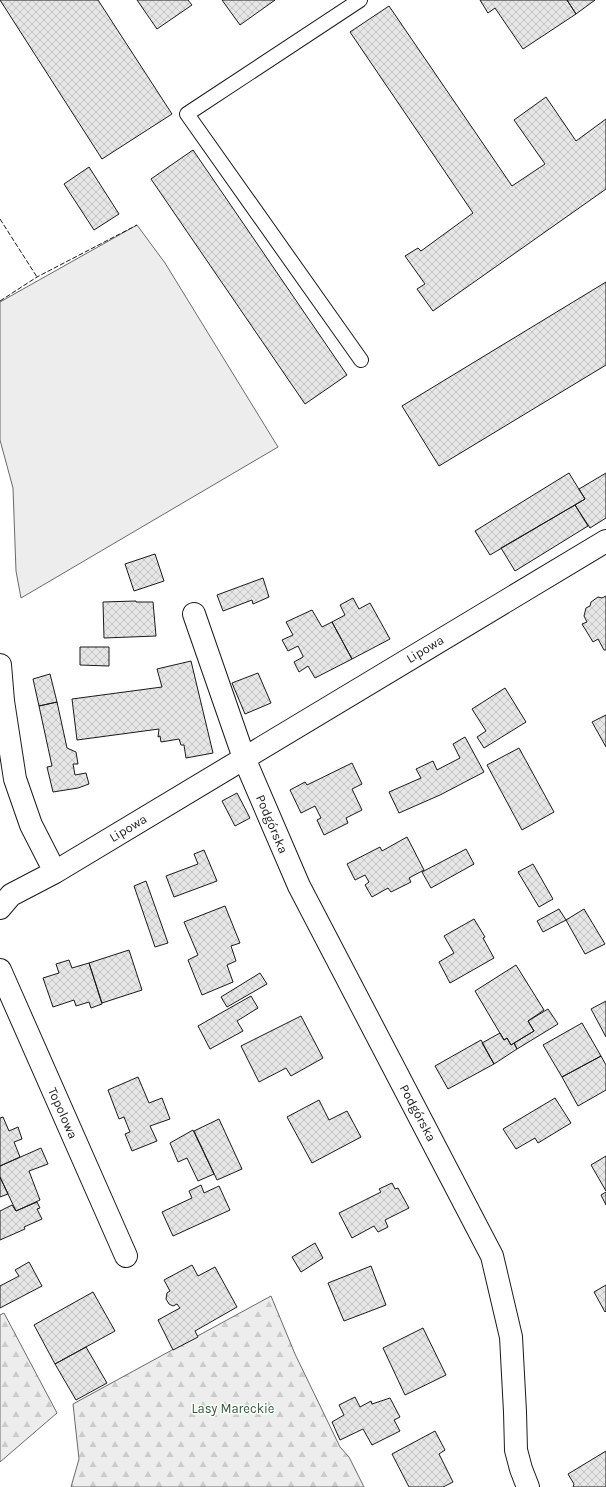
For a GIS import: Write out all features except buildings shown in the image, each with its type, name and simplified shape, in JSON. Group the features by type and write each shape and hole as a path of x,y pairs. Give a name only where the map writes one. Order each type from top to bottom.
{"street":[{"name":"Lipowa","path":"5,902 606,541"},
{"path":"194,614 244,758"},
{"path":"0,665 3,701 15,779 30,825 55,872"},
{"name":"Podgórska","path":"244,758 299,886 492,1256 511,1337 516,1412 516,1450 528,1487"},
{"name":"Topolowa","path":"0,970 126,1256"}],"lane":[{"path":"360,0 187,114 361,360"}],"shaded area":[{"path":"137,225 165,263 278,447 21,598 16,571 13,488 0,440 0,302"}],"green space":[{"name":"Lasy Mareckie","path":"271,1296 295,1354 340,1447 349,1457 364,1487 71,1487 79,1459 73,1404"},
{"path":"4,1313 57,1413 0,1462 0,1315"}],"fence":[{"path":"0,219 37,277"},
{"path":"0,301 37,277 137,225"}]}
